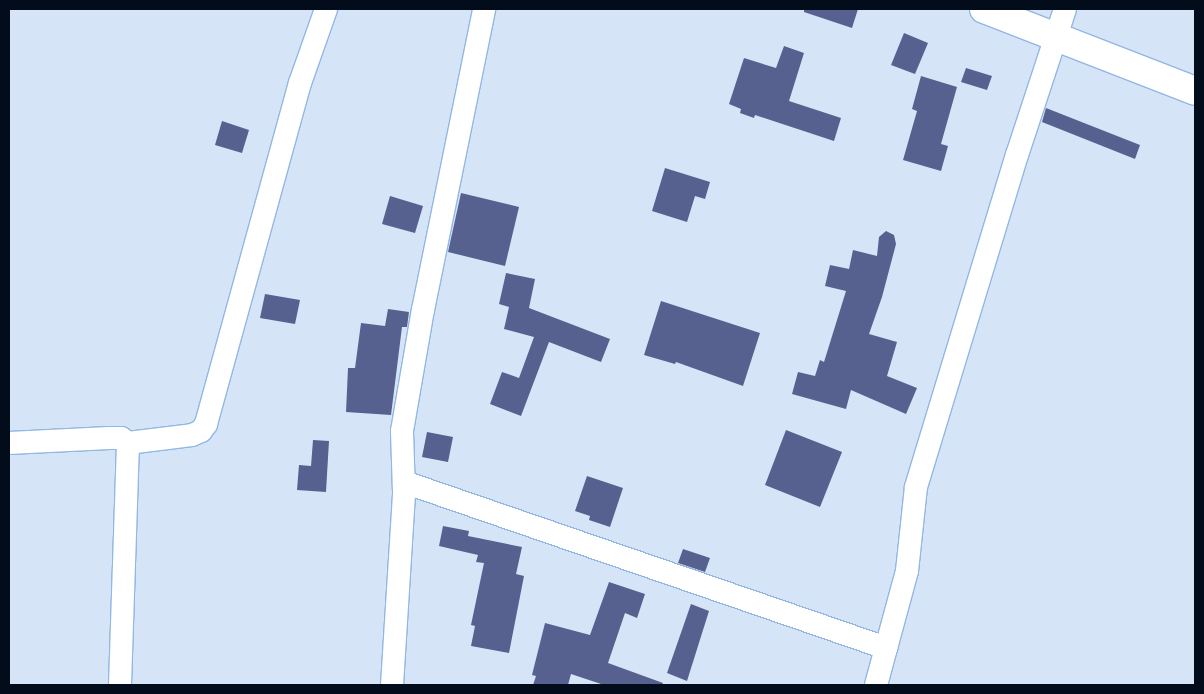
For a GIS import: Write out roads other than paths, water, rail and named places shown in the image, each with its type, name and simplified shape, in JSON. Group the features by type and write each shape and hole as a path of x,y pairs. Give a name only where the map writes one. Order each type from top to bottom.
{"main road":[{"path":"984,9 1195,91"}],"street":[{"path":"9,443 121,438 128,443 192,435 201,431 206,424 300,83 326,9"},
{"path":"392,685 404,482 402,431 425,300 484,9"},
{"path":"876,685 907,571 916,487 1017,155 1065,9"},
{"path":"120,685 128,443"},
{"path":"404,482 886,648"}]}
